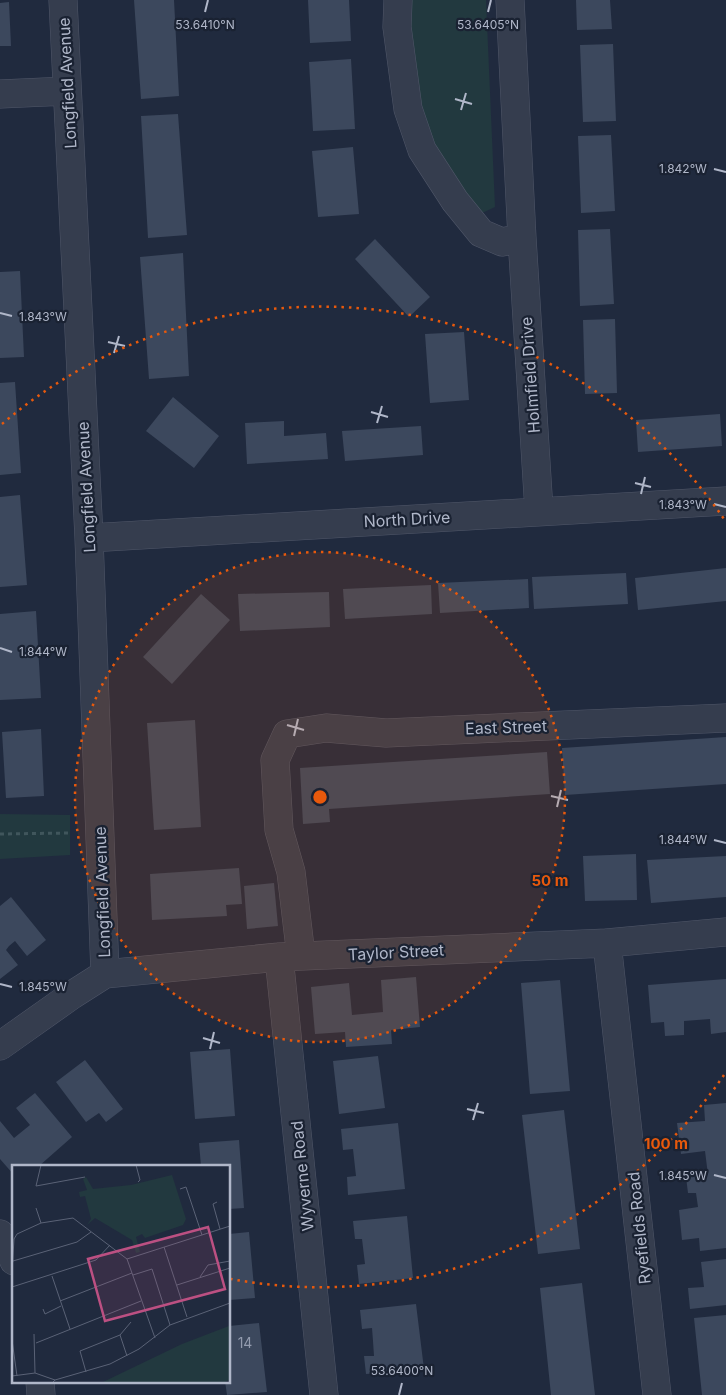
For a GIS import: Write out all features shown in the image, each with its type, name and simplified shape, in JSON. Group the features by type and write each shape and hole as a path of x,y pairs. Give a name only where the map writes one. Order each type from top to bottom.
{"street":[{"name":"Longfield Avenue","path":"63,0 89,538 105,974"},
{"path":"398,0 397,27 408,109 422,150 456,201 481,233 502,242 522,238"},
{"name":"Holmfield Drive","path":"510,0 522,238 539,511"},
{"path":"0,94 67,91"},
{"name":"North Drive","path":"89,538 726,501"},
{"name":"East Street","path":"279,830 275,760 287,734 326,728 386,733 726,718"},
{"name":"Wyverne Road","path":"279,830 291,872 290,957 324,1395"},
{"name":"Taylor Street","path":"0,1046 72,994 105,974 290,957 607,943 726,932"},
{"name":"Ryefields Road","path":"607,943 657,1395"},
{"path":"0,1234 6,1241 12,1256"},
{"path":"40,1382 41,1395"}],"path":[{"path":"0,834 99,833"}],"green space":[{"path":"408,0 486,0 495,207 482,213 439,166 421,112"},
{"path":"0,814 70,815 70,855 0,859"}],"building":[{"path":"134,0 174,0 179,96 141,99"},
{"path":"308,0 349,0 351,41 310,43"},
{"path":"576,0 610,0 612,29 577,30"},
{"path":"9,2 11,46 0,46 0,3"},
{"path":"613,44 616,121 583,122 580,45"},
{"path":"351,59 355,129 313,131 309,62"},
{"path":"178,114 187,235 148,238 141,116"},
{"path":"611,135 615,211 581,213 578,136"},
{"path":"353,147 359,214 318,217 312,151"},
{"path":"610,229 614,304 580,306 578,230"},
{"path":"375,239 430,297 409,317 355,259"},
{"path":"183,253 189,376 149,379 140,257"},
{"path":"20,271 24,357 0,358 0,272"},
{"path":"615,319 617,393 585,394 583,320"},
{"path":"464,332 469,400 430,403 425,334"},
{"path":"15,382 21,473 0,475 0,383"},
{"path":"173,397 219,436 194,468 146,431"},
{"path":"720,414 722,446 638,452 636,420"},
{"path":"284,421 284,436 326,433 328,459 247,464 245,423"},
{"path":"421,426 423,455 345,461 342,431"},
{"path":"20,495 27,585 0,587 0,497"},
{"path":"726,568 726,601 638,610 635,578"},
{"path":"626,573 628,604 534,609 532,577"},
{"path":"528,579 529,608 440,613 438,583"},
{"path":"431,585 432,614 345,619 343,589"},
{"path":"329,592 330,627 240,631 238,594"},
{"path":"201,594 230,620 172,684 143,657"},
{"path":"36,611 41,698 0,700 0,614"},
{"path":"195,720 201,827 154,830 147,723"},
{"path":"41,729 44,796 6,798 2,732"},
{"path":"726,737 726,784 565,795 562,748"},
{"path":"547,752 550,794 329,809 330,822 303,824 300,768"},
{"path":"636,854 637,900 585,901 583,856"},
{"path":"726,856 726,897 651,903 647,860"},
{"path":"239,868 242,904 226,905 227,916 152,920 150,874"},
{"path":"274,883 278,926 247,929 244,886"},
{"path":"11,897 46,940 27,956 15,941 9,946 6,950 18,965 0,979 0,906"},
{"path":"416,977 420,1027 391,1030 392,1044 346,1047 345,1032 315,1034 311,987 349,983 352,1015 383,1012 381,980"},
{"path":"726,979 726,1032 711,1034 710,1019 684,1021 684,1035 665,1036 664,1022 651,1023 648,985"},
{"path":"560,980 570,1091 530,1094 521,983"},
{"path":"230,1049 235,1116 195,1119 190,1052"},
{"path":"378,1056 385,1108 339,1114 333,1061"},
{"path":"85,1060 123,1109 106,1122 99,1113 86,1122 56,1082"},
{"path":"35,1093 72,1137 40,1165 12,1165 12,1173 0,1159 0,1121 14,1138 30,1125 16,1108"},
{"path":"726,1103 726,1248 700,1251 699,1238 682,1240 679,1210 698,1207 696,1193 688,1193 686,1177 708,1175 705,1151 681,1154 677,1123 705,1121 704,1105"},
{"path":"564,1110 580,1249 538,1254 522,1115"},
{"path":"398,1123 405,1189 348,1195 347,1177 356,1176 353,1149 343,1150 341,1129"},
{"path":"239,1140 244,1208 230,1209 230,1165 201,1165 199,1143"},
{"path":"407,1216 413,1278 359,1284 357,1265 365,1264 362,1239 355,1239 353,1221"},
{"path":"249,1232 255,1298 230,1300 230,1234"},
{"path":"726,1259 726,1305 690,1309 688,1288 704,1287 701,1262"},
{"path":"582,1283 595,1395 551,1395 540,1288"},
{"path":"416,1304 424,1369 366,1374 364,1356 374,1356 372,1328 362,1329 360,1310"},
{"path":"726,1315 726,1395 702,1395 694,1318"},
{"path":"259,1323 267,1392 227,1395 225,1382 230,1382 230,1326"}]}
